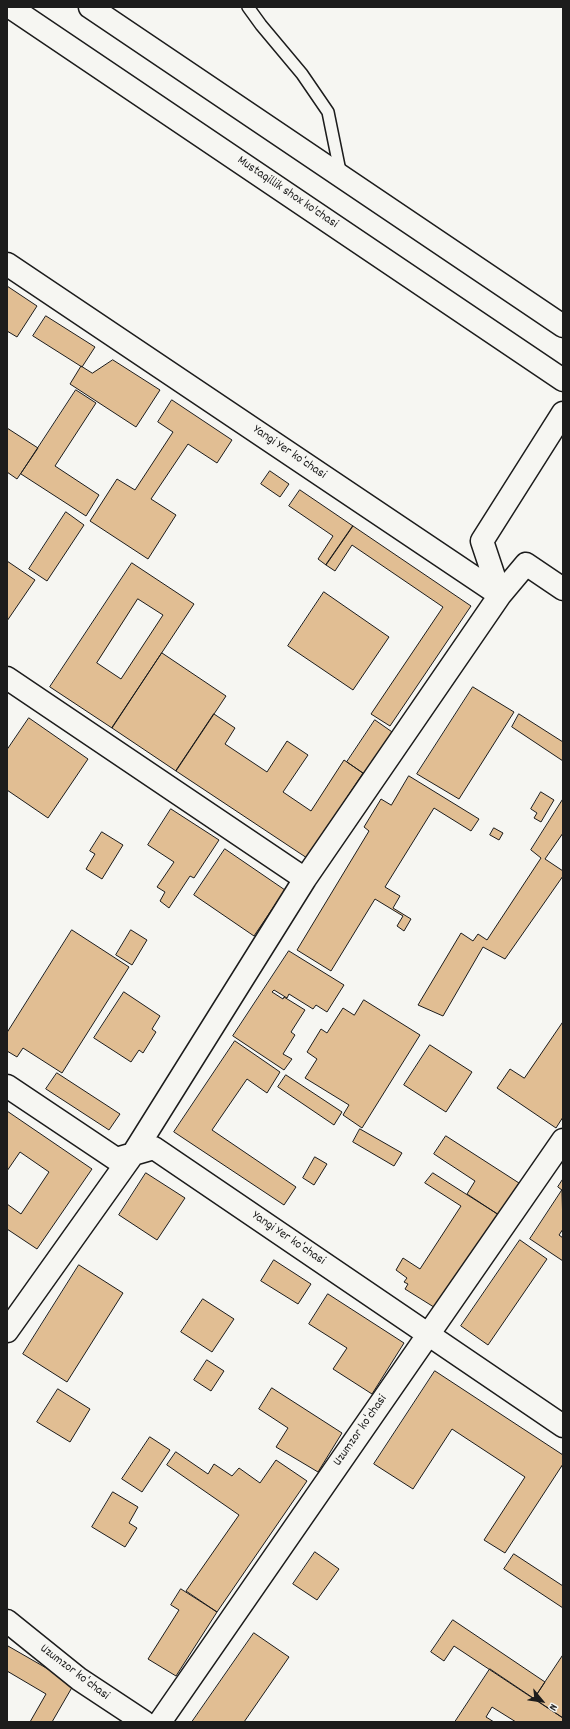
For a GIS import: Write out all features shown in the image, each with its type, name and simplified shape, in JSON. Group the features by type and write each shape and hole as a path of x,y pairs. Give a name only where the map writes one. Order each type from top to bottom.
{"street":[{"name":"Mustaqillik shox ko'chasi","path":"10,7 563,380"},
{"path":"90,7 563,326"},
{"name":"Yangi Yer koʻchasi","path":"7,264 500,595"},
{"path":"500,595 482,541 563,413"},
{"path":"7,1331 133,1154 305,879 500,595 526,564 563,589"},
{"path":"7,678 305,879"},
{"name":"Yangi Yer koʻchasi","path":"7,1086 116,1159 154,1148 563,1426"},
{"name":"Uzumzor koʻchasi","path":"160,1722 563,1140"},
{"name":"Uzumzor koʻchasi","path":"7,1621 79,1679 144,1722"}],"lane":[{"path":"248,7 302,74 328,112 341,176"}],"building":[{"path":"7,286 37,306 17,337 7,331"},
{"path":"46,316 95,347 82,367 33,336"},
{"path":"113,360 160,390 136,427 70,384 81,366 92,373"},
{"path":"76,390 96,403 55,466 99,495 86,516 21,474"},
{"path":"172,400 232,440 217,463 188,444 151,499 176,515 148,559 90,521 117,479 135,490 173,432 158,422"},
{"path":"7,428 38,448 17,479 7,472"},
{"path":"270,471 289,484 280,497 261,484"},
{"path":"300,490 353,526 326,565 318,559 333,536 289,506"},
{"path":"66,512 84,525 47,581 29,569"},
{"path":"353,526 471,606 390,726 371,714 443,607 352,545 335,571 326,565"},
{"path":"7,561 35,580 7,621"},
{"path":"132,563 194,604 112,728 50,687","holes":["138,599 163,615 121,679 97,663"]},
{"path":"324,592 389,637 353,690 288,646"},
{"path":"162,653 226,696 176,771 112,728"},
{"path":"473,687 514,712 459,799 417,774"},
{"path":"214,714 235,728 225,744 267,772 287,741 308,755 283,792 311,811 344,760 363,773 307,858 176,771"},
{"path":"519,714 563,742 563,761 512,727"},
{"path":"29,718 88,759 48,818 7,790 7,750"},
{"path":"375,720 395,734 367,776 347,762"},
{"path":"409,776 479,819 471,831 434,808 385,887 400,896 393,908 411,919 404,931 397,926 403,916 375,899 331,971 297,950 369,831 364,827 381,799 391,805"},
{"path":"541,792 554,800 541,822 534,818 537,813 531,809"},
{"path":"563,799 563,833 545,859 563,871 563,876 505,959 483,947 443,1016 418,1005 461,933 473,941 478,934 487,940 541,858 531,850"},
{"path":"171,809 219,840 194,878 190,876 169,908 160,901 165,892 157,887 174,862 148,845"},
{"path":"494,828 503,833 499,840 490,835"},
{"path":"102,832 123,845 102,879 86,869 95,854 90,851"},
{"path":"225,849 285,890 254,936 194,895"},
{"path":"72,930 129,967 62,1073 23,1048 17,1057 7,1051 7,1033"},
{"path":"131,930 147,940 132,965 116,955"},
{"path":"289,951 344,985 327,1012 316,1005 313,1009 289,994 287,998 274,990 272,992 283,999 284,997 305,1010 291,1032 295,1035 283,1054 292,1059 284,1070 233,1036"},
{"path":"124,992 160,1016 152,1029 156,1032 143,1053 139,1050 131,1062 94,1038"},
{"path":"364,1000 420,1035 362,1128 343,1115 349,1105 305,1078 317,1059 307,1052 321,1029 327,1033 343,1008 354,1015"},
{"path":"563,1022 563,1117 556,1128 497,1088 510,1069 524,1078"},
{"path":"235,1041 280,1072 267,1093 247,1079 212,1130 296,1187 284,1205 174,1132"},
{"path":"430,1045 472,1072 446,1112 404,1085"},
{"path":"57,1073 120,1114 109,1130 46,1089"},
{"path":"286,1075 342,1112 334,1125 278,1087"},
{"path":"7,1111 92,1169 37,1249 7,1229 7,1204 21,1214 49,1172 20,1152 7,1171"},
{"path":"360,1129 402,1153 394,1166 353,1142"},
{"path":"446,1136 519,1183 499,1215 467,1194 475,1181 434,1154"},
{"path":"315,1157 327,1164 314,1185 303,1178"},
{"path":"146,1173 185,1198 157,1240 119,1215"},
{"path":"433,1173 499,1215 437,1309 405,1289 408,1284 404,1282 407,1278 396,1270 403,1258 420,1269 461,1206 425,1183"},
{"path":"563,1179 563,1191 558,1187"},
{"path":"562,1190 563,1229 559,1235 563,1238 563,1261 530,1239"},
{"path":"520,1240 547,1259 488,1345 461,1326"},
{"path":"274,1260 311,1284 298,1304 261,1281"},
{"path":"79,1265 123,1293 67,1382 23,1354"},
{"path":"328,1294 404,1343 372,1394 333,1369 347,1348 309,1324"},
{"path":"203,1299 234,1319 212,1352 181,1332"},
{"path":"207,1360 224,1371 211,1391 194,1380"},
{"path":"435,1371 563,1455 563,1464 505,1553 484,1540 525,1477 452,1429 413,1489 374,1464"},
{"path":"272,1388 342,1433 318,1472 276,1447 288,1428 259,1409"},
{"path":"58,1389 90,1409 70,1442 37,1422"},
{"path":"150,1437 170,1450 142,1492 122,1479"},
{"path":"176,1452 208,1474 214,1464 232,1476 239,1468 260,1483 276,1460 307,1481 217,1612 186,1591 239,1515 167,1465"},
{"path":"113,1492 138,1507 129,1523 137,1528 125,1547 92,1527"},
{"path":"315,1552 339,1569 317,1600 293,1584"},
{"path":"514,1554 563,1586 563,1608 504,1569"},
{"path":"181,1589 217,1612 176,1676 148,1659 179,1610 171,1605"},
{"path":"453,1620 545,1682 534,1699 454,1646 444,1661 431,1652"},
{"path":"254,1633 289,1657 244,1722 192,1722"},
{"path":"8,1646 74,1684 52,1722 30,1722 46,1694 7,1671"},
{"path":"563,1655 563,1718 534,1699"},
{"path":"490,1669 563,1718 563,1722 516,1722 492,1707 486,1717 494,1722 455,1722"}]}
